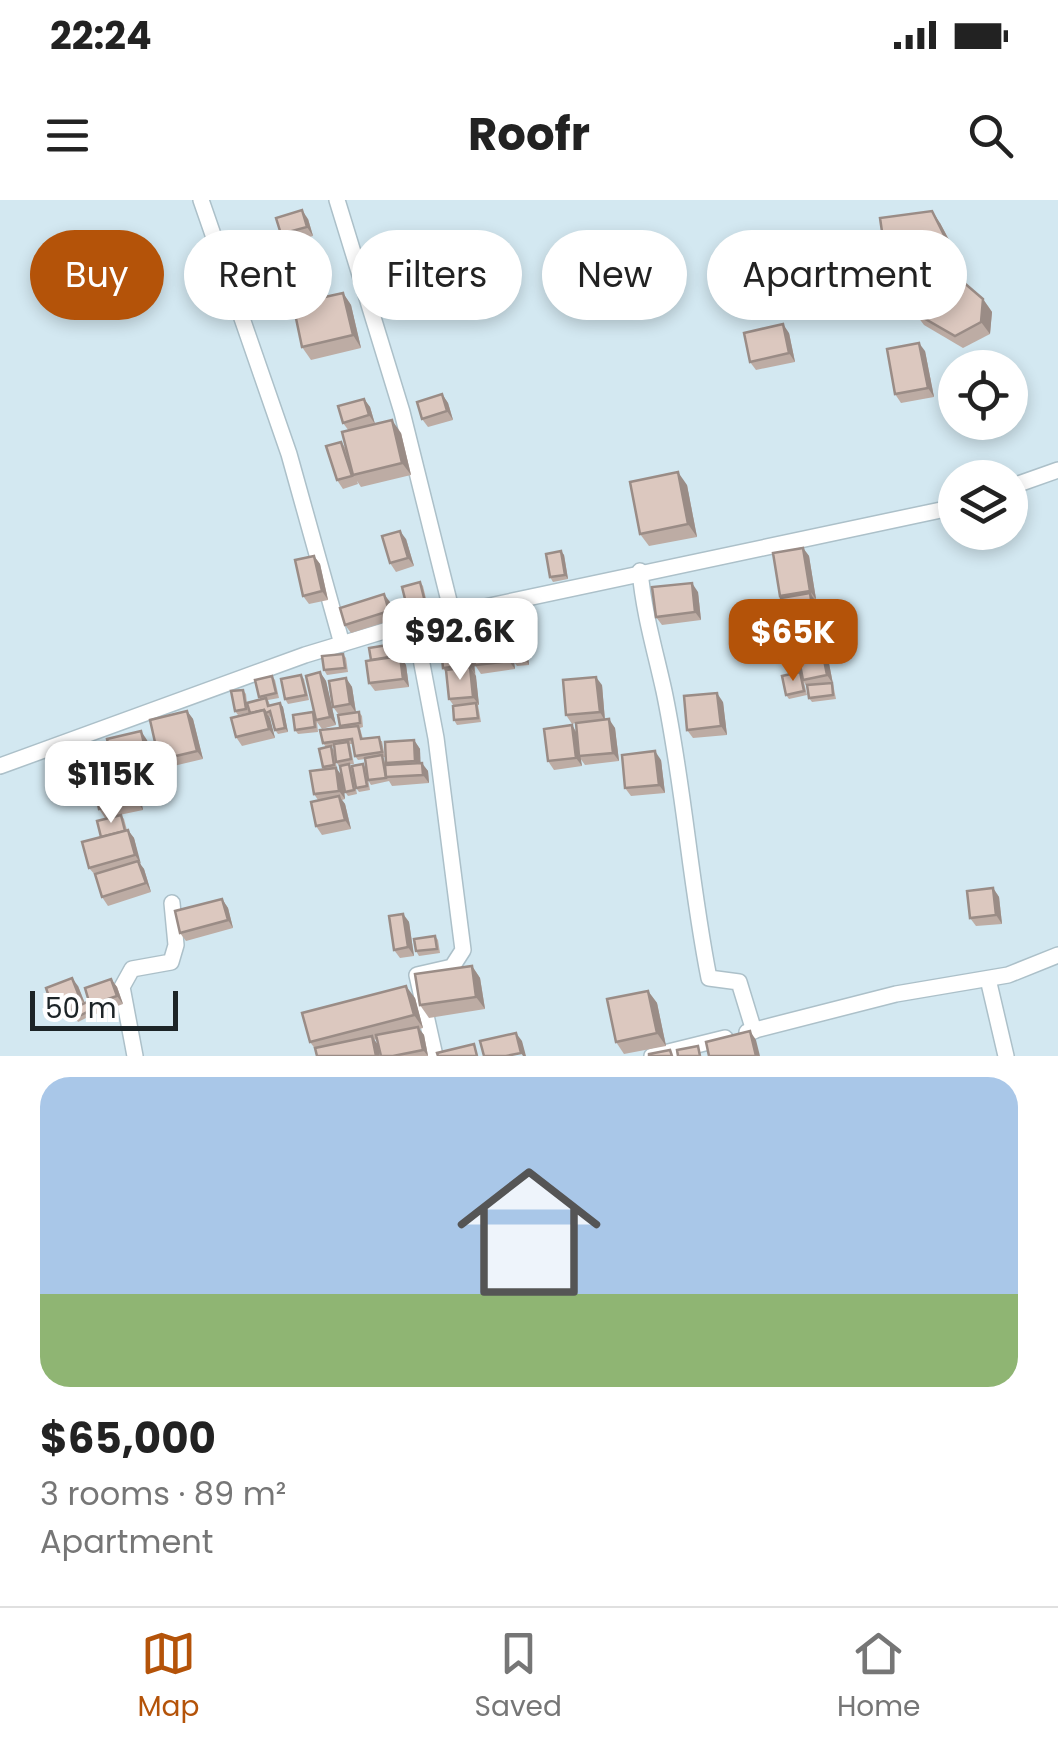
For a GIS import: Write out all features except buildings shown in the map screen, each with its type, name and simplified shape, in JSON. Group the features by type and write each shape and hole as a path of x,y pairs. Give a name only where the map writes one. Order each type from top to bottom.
{"street":[{"path":"201,200 290,454 342,644"},
{"path":"337,200 402,412 452,612"},
{"path":"1028,480 1058,470"},
{"path":"0,766 414,622 938,510"},
{"path":"640,572 644,622 664,691 690,888 709,978 739,982 754,1031"},
{"path":"414,622 436,738 463,950 452,967 417,974 435,1056"},
{"path":"135,1056 122,987 132,969 171,962 176,946 172,903"},
{"path":"652,1056 896,994 988,978 1058,955"},
{"path":"988,978 1006,1056"}]}
